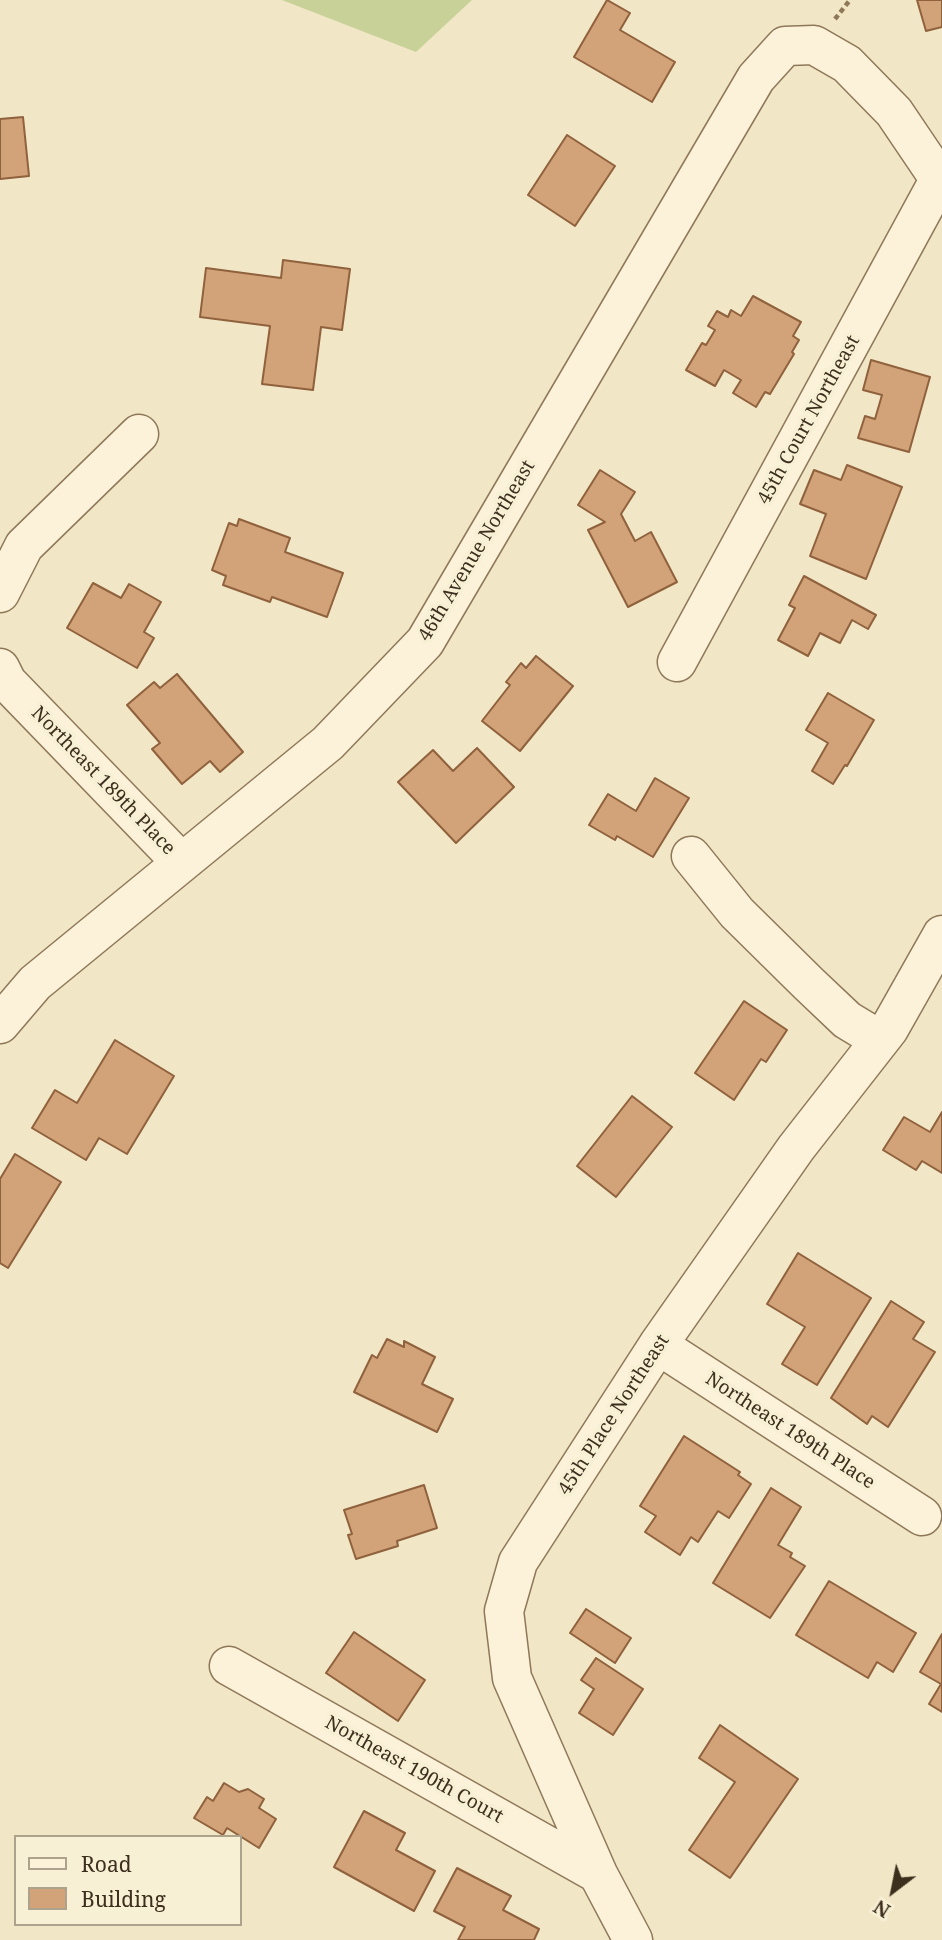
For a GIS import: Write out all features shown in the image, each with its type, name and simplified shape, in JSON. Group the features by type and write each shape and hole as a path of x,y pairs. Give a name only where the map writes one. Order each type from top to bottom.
{"street":[{"name":"46th Avenue Northeast","path":"0,1024 36,983 328,743 425,642 756,78 785,46 814,45 847,64 894,112 941,181"},
{"name":"45th Court Northeast","path":"677,662 941,181"},
{"path":"0,593 24,546 139,434"},
{"name":"Northeast 189th Place","path":"0,668 7,682 181,862"},
{"path":"691,856 737,913 819,993 847,1020 880,1040"},
{"name":"45th Place Northeast","path":"633,1940 598,1874 512,1678 504,1611 518,1562 658,1345 796,1148 895,1018 942,935"},
{"name":"Northeast 189th Place","path":"658,1345 922,1516"},
{"name":"Northeast 190th Court","path":"229,1666 598,1874"}],"green space":[{"path":"282,0 472,0 416,52"}],"building":[{"path":"607,0 630,13 620,30 675,62 652,102 574,57"},
{"path":"917,0 942,0 942,27 926,31"},
{"path":"23,117 29,176 0,179 0,119"},
{"path":"567,135 615,166 575,226 528,195"},
{"path":"283,260 350,269 342,330 321,327 313,390 262,384 270,326 200,317 206,268 281,278"},
{"path":"753,296 801,322 793,336 799,340 792,352 794,354 770,394 765,392 756,407 733,393 741,380 724,370 715,386 686,370 702,343 706,345 715,330 708,326 717,311 728,317 731,310 741,316"},
{"path":"871,360 930,377 909,452 858,438 865,416 875,419 882,395 863,390"},
{"path":"847,465 902,487 866,579 810,556 826,514 800,504 814,470 841,480"},
{"path":"600,470 635,492 621,514 635,541 651,532 677,582 628,607 588,530 605,522 578,505"},
{"path":"239,519 290,538 285,552 343,573 327,617 272,597 270,602 223,585 226,576 212,570 229,523 237,526"},
{"path":"804,576 876,615 868,629 852,620 840,643 820,633 808,656 778,640 795,608 789,605"},
{"path":"93,583 121,598 129,584 161,602 144,632 154,638 137,668 67,628"},
{"path":"536,656 573,686 520,751 482,721 510,685 506,682 521,663 526,668"},
{"path":"177,674 243,752 220,772 210,761 182,784 152,749 160,743 127,705 154,682 160,688"},
{"path":"828,693 874,720 833,784 812,771 828,743 806,730"},
{"path":"477,748 514,787 456,843 398,782 433,750 453,771"},
{"path":"655,778 689,798 653,857 617,836 615,840 589,825 608,794 636,811"},
{"path":"744,1001 787,1030 766,1062 761,1059 734,1100 695,1073"},
{"path":"115,1040 174,1076 127,1154 99,1138 86,1160 32,1128 55,1090 77,1103"},
{"path":"632,1096 672,1127 616,1197 577,1166"},
{"path":"942,1112 942,1173 922,1161 916,1170 883,1150 904,1117 930,1132"},
{"path":"15,1154 61,1182 8,1268 0,1263 0,1179"},
{"path":"798,1253 871,1298 817,1385 782,1364 805,1327 767,1304"},
{"path":"891,1301 924,1322 913,1339 935,1352 888,1427 872,1416 867,1424 831,1398"},
{"path":"387,1339 404,1347 404,1341 435,1357 422,1384 453,1399 437,1432 354,1392 372,1355 377,1358"},
{"path":"684,1436 740,1472 738,1475 751,1484 729,1518 718,1511 698,1542 691,1537 680,1555 645,1532 656,1516 640,1506"},
{"path":"424,1485 437,1528 397,1541 398,1546 356,1559 344,1510"},
{"path":"771,1488 801,1507 778,1545 792,1553 790,1557 805,1566 770,1618 713,1583"},
{"path":"829,1581 916,1633 893,1672 877,1662 868,1678 796,1635"},
{"path":"586,1609 631,1638 615,1663 570,1633"},
{"path":"354,1632 425,1680 398,1721 326,1673"},
{"path":"942,1634 942,1712 929,1704 941,1684 920,1672"},
{"path":"596,1658 643,1689 613,1735 579,1713 594,1689 581,1680"},
{"path":"720,1725 798,1779 730,1878 689,1850 735,1782 699,1758"},
{"path":"224,1783 239,1792 248,1789 264,1799 259,1808 276,1819 259,1848 227,1828 223,1835 194,1818 207,1797 213,1801"},
{"path":"364,1811 405,1833 396,1850 435,1871 414,1911 334,1867"},
{"path":"457,1868 511,1896 503,1910 539,1929 534,1940 458,1940 465,1927 434,1911"}]}
